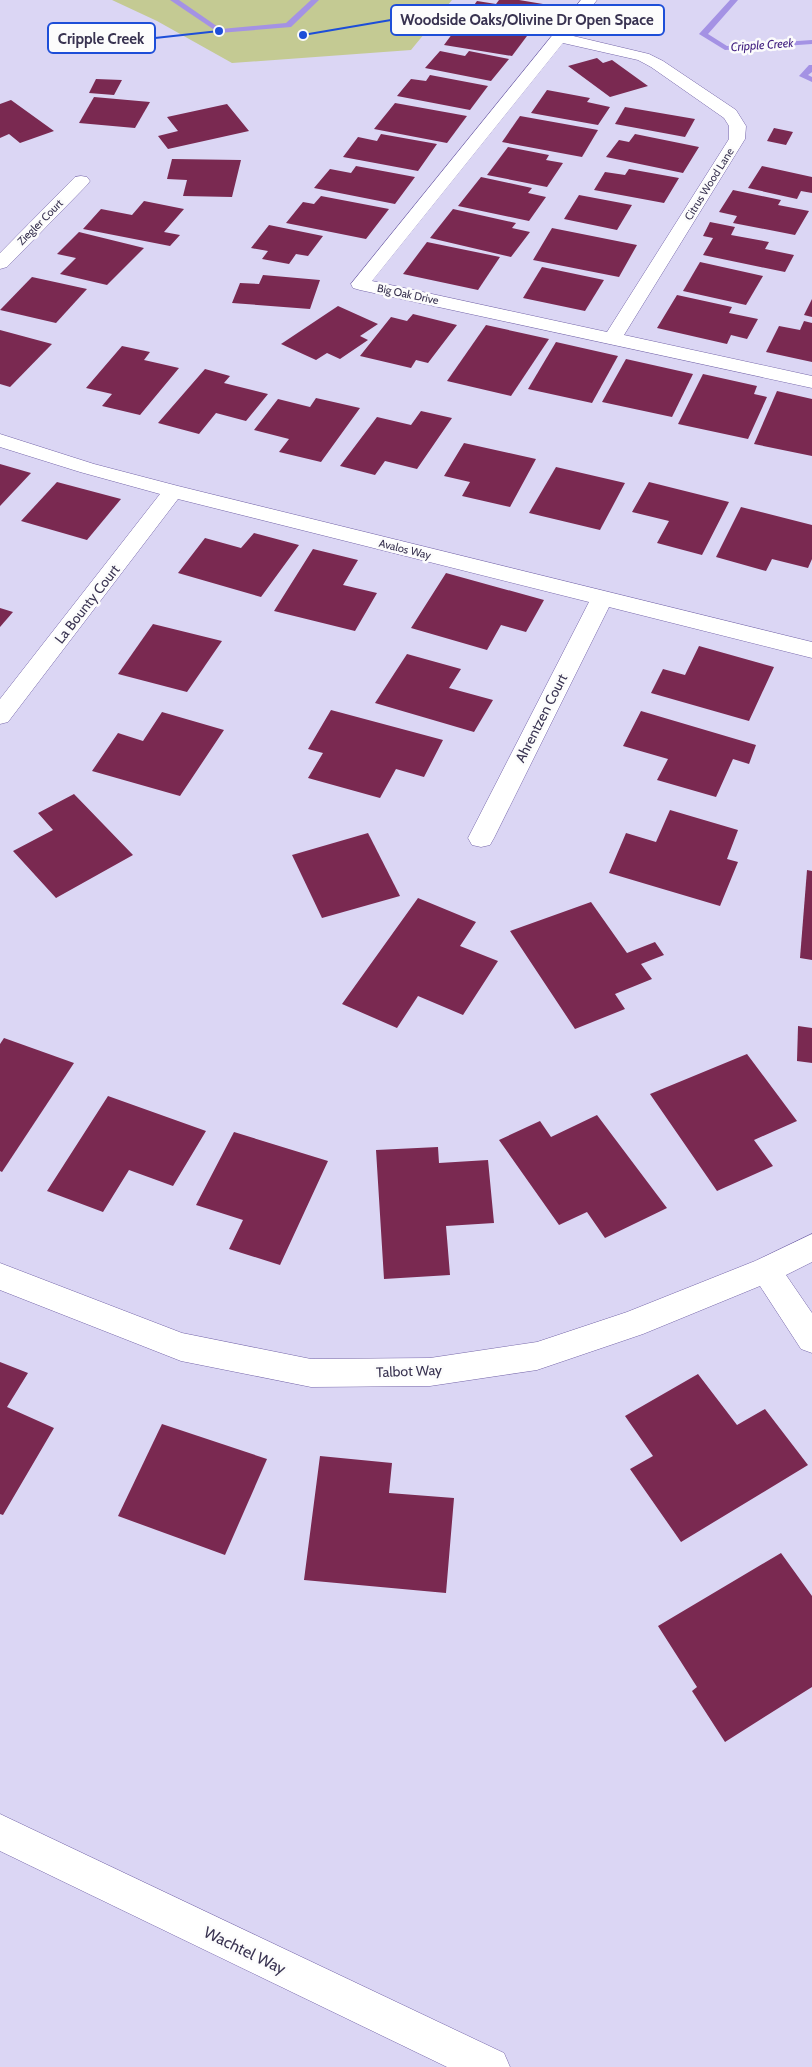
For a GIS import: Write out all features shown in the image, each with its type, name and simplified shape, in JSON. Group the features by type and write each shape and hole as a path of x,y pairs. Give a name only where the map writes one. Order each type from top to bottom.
{"street":[{"name":"Big Oak Drive","path":"589,0 360,284 812,382"},
{"name":"Citrus Wood Lane","path":"559,37 629,53 657,64 730,114 737,122 739,130 737,139 613,338"},
{"name":"Ziegler Court","path":"0,263 81,181"},
{"name":"Avalos Way","path":"0,440 87,468 173,491 812,650"},
{"name":"La Bounty Court","path":"0,716 173,491"},
{"name":"Ahrentzen Court","path":"481,838 602,598"},
{"name":"Talbot Way","path":"0,1276 181,1347 311,1373 430,1372 537,1356 632,1324 766,1270 812,1247"},
{"path":"766,1270 812,1339"},
{"name":"Wachtel Way","path":"0,1832 490,2067"}],"green space":[{"path":"112,0 452,0 411,50 232,63 157,21"}],"building":[{"path":"499,0 519,0 543,4 538,10 549,12 539,27 467,15 477,1 496,4"},
{"path":"481,23 530,32 512,56 444,45 458,26 476,29"},
{"path":"440,51 465,56 469,51 509,59 491,81 425,68"},
{"path":"597,58 603,63 612,60 648,86 610,97 568,66"},
{"path":"430,75 488,86 470,110 397,96 411,79 426,81"},
{"path":"96,79 122,80 114,95 89,93"},
{"path":"547,90 590,98 587,102 610,107 598,125 531,113"},
{"path":"94,97 150,102 135,128 79,123"},
{"path":"11,100 54,131 20,143 9,134 0,138 0,104"},
{"path":"395,103 467,116 447,143 374,129"},
{"path":"227,104 249,131 168,149 158,136 178,131 167,117"},
{"path":"625,107 695,119 685,137 615,124"},
{"path":"520,116 598,130 582,157 502,142"},
{"path":"774,128 793,132 786,145 767,141"},
{"path":"381,134 437,144 418,171 343,157 358,137 377,141"},
{"path":"635,134 699,147 683,173 606,157 619,140 629,142"},
{"path":"508,147 549,155 546,160 563,163 547,187 487,175"},
{"path":"172,159 241,160 232,197 183,196 187,180 167,179"},
{"path":"356,166 415,177 395,204 314,188 330,169 351,173"},
{"path":"762,166 812,177 812,193 801,191 797,199 748,188"},
{"path":"629,169 679,178 664,203 594,190 605,172 625,175"},
{"path":"481,177 532,188 528,193 546,197 529,221 458,206"},
{"path":"733,190 781,200 778,205 809,211 795,235 733,223 737,216 719,212"},
{"path":"579,195 632,205 617,230 564,219"},
{"path":"321,196 389,209 366,239 286,223 303,202 314,204"},
{"path":"144,201 184,209 164,232 180,235 170,246 83,229 101,209 132,215"},
{"path":"453,209 516,223 512,228 530,232 511,257 430,238"},
{"path":"710,222 735,227 731,235 769,242 765,249 794,255 785,272 703,255 713,238 703,236"},
{"path":"269,225 323,236 308,256 296,254 289,264 262,259 268,251 251,248"},
{"path":"552,228 637,245 619,277 533,260"},
{"path":"79,232 144,248 107,285 60,274 76,258 57,254"},
{"path":"427,242 500,257 478,290 403,274"},
{"path":"700,262 763,276 746,305 683,291"},
{"path":"542,267 604,280 585,311 523,298"},
{"path":"263,275 320,280 310,309 232,303 240,283 259,284"},
{"path":"32,277 87,289 56,323 0,310"},
{"path":"677,295 732,307 729,313 758,319 747,339 731,335 727,344 657,328"},
{"path":"812,299 812,317 804,315"},
{"path":"338,306 378,324 360,336 368,340 340,359 327,353 316,360 281,344"},
{"path":"413,314 457,325 428,363 416,360 411,368 360,356 391,317 407,321"},
{"path":"804,321 812,323 812,362 766,352 779,326 800,330"},
{"path":"486,325 549,339 511,396 447,381"},
{"path":"0,330 52,344 10,387 0,384"},
{"path":"556,342 618,356 592,403 528,389"},
{"path":"122,346 150,352 144,360 179,368 140,415 102,406 112,394 86,388"},
{"path":"626,359 693,374 672,417 602,402"},
{"path":"205,369 230,376 224,383 268,394 246,421 216,413 199,434 158,423"},
{"path":"703,374 757,386 754,394 767,397 748,439 678,424"},
{"path":"777,391 812,399 812,456 754,444"},
{"path":"316,398 360,408 321,462 279,452 289,439 254,430 278,399 310,407"},
{"path":"421,411 452,418 417,469 385,461 375,475 340,466 377,417 411,425"},
{"path":"464,443 536,459 510,507 462,496 470,482 444,476"},
{"path":"0,464 31,473 0,506"},
{"path":"556,467 625,483 600,530 529,513"},
{"path":"57,482 121,499 87,540 21,521"},
{"path":"649,482 729,502 702,555 657,543 669,521 632,512"},
{"path":"741,507 812,525 812,559 808,568 772,559 766,571 716,557"},
{"path":"254,533 299,545 261,597 178,573 205,538 241,548"},
{"path":"313,549 358,560 343,585 377,593 355,631 274,611"},
{"path":"446,573 544,600 526,632 501,625 487,650 411,628"},
{"path":"0,608 13,612 0,627"},
{"path":"153,624 222,641 187,692 118,674"},
{"path":"699,646 774,667 749,721 651,693 663,669 685,675"},
{"path":"407,654 461,669 449,688 493,700 474,732 375,703"},
{"path":"331,710 443,740 424,777 396,769 380,798 308,778 323,753 308,749"},
{"path":"641,711 756,745 749,764 733,759 716,797 657,780 668,759 623,746"},
{"path":"162,712 224,730 180,796 92,771 118,733 143,741"},
{"path":"74,794 133,855 56,898 13,851 53,830 38,813"},
{"path":"670,810 738,830 727,859 738,862 720,906 609,873 626,833 656,842"},
{"path":"368,833 400,896 322,918 292,855"},
{"path":"807,870 812,871 812,960 800,958"},
{"path":"418,898 476,922 460,946 498,961 463,1015 418,996 397,1028 342,1004"},
{"path":"591,902 627,953 655,942 664,955 641,964 652,979 615,994 625,1009 575,1029 510,931"},
{"path":"798,1026 812,1028 812,1063 797,1061"},
{"path":"4,1038 74,1063 2,1172 0,1171 0,1044"},
{"path":"747,1054 797,1121 754,1140 773,1166 717,1191 650,1094"},
{"path":"108,1096 206,1131 173,1186 129,1170 103,1212 47,1191"},
{"path":"597,1115 667,1208 605,1238 587,1212 559,1225 499,1140 540,1121 551,1137"},
{"path":"234,1132 328,1161 280,1265 229,1249 243,1220 196,1205"},
{"path":"438,1147 439,1163 488,1160 494,1223 446,1226 450,1275 384,1279 376,1150"},
{"path":"0,1362 28,1373 7,1407 54,1428 3,1515 0,1514"},
{"path":"698,1374 737,1425 765,1409 808,1465 681,1542 630,1469 653,1456 625,1416"},
{"path":"162,1424 267,1459 225,1555 118,1516"},
{"path":"320,1456 392,1463 389,1493 454,1498 446,1593 304,1580"},
{"path":"781,1553 812,1596 812,1687 725,1742 692,1691 697,1687 658,1626"}],"waterway":[{"name":"Cripple Creek","path":"174,0 219,31 288,25 315,0"},
{"name":"Cripple Creek","path":"734,0 703,34 725,48 812,42"},
{"name":"Cripple Creek","path":"812,67 803,76 812,80"}],"place":[{"name":"Cripple Creek","path":"219,31"},
{"name":"Woodside Oaks/Olivine Dr Open Space","path":"303,35"}]}
